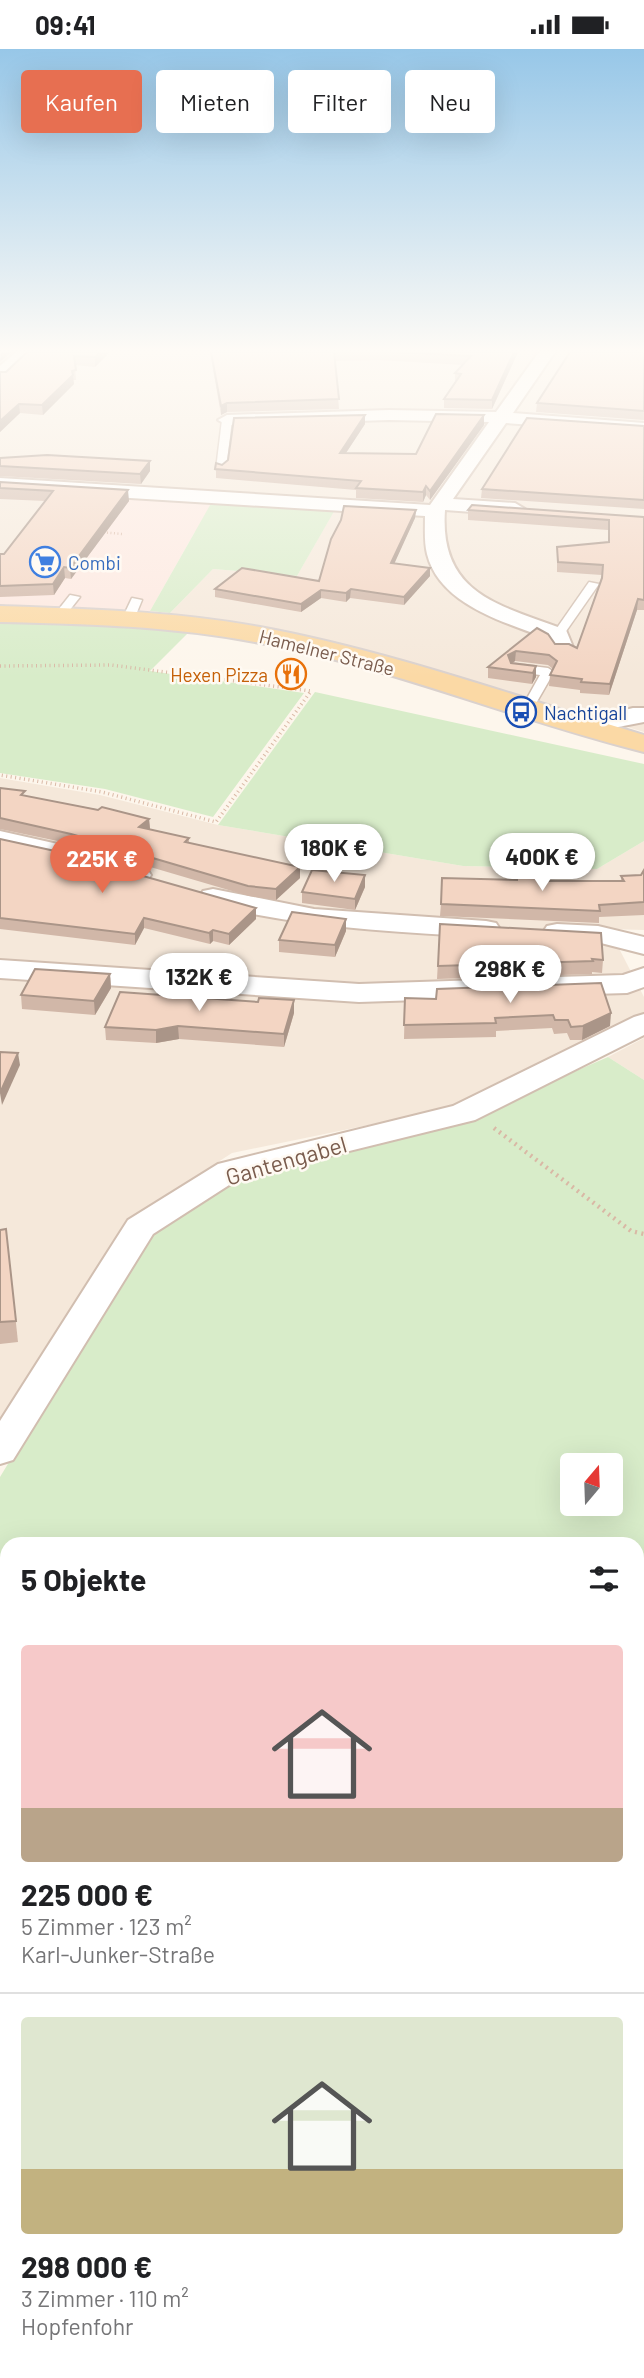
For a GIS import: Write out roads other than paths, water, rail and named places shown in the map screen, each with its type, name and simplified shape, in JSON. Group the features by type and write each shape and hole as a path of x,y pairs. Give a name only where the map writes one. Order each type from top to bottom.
{"main road":[{"name":"Hamelner Straße","path":"0,614 67,606 132,609 307,645 644,744"}],"street":[{"path":"470,461 438,507 438,558 459,587 482,603 560,641"},
{"path":"0,484 536,510"},
{"path":"587,726 644,715"},
{"path":"0,839 62,852 245,907 370,923 598,934 644,946 640,963 644,968"},
{"path":"0,969 359,993 627,984 644,977"},
{"name":"Gantengabel","path":"0,1451 139,1227 229,1171 464,1113 644,1023"}],"lane":[{"path":"221,469 222,461"},
{"path":"560,641 593,584"},
{"path":"515,668 548,672 527,709"}],"place":[{"name":"Combi","path":"45,562"},
{"name":"Hexen Pizza","path":"291,674"},
{"name":"Nachtigall","path":"521,712"}]}
